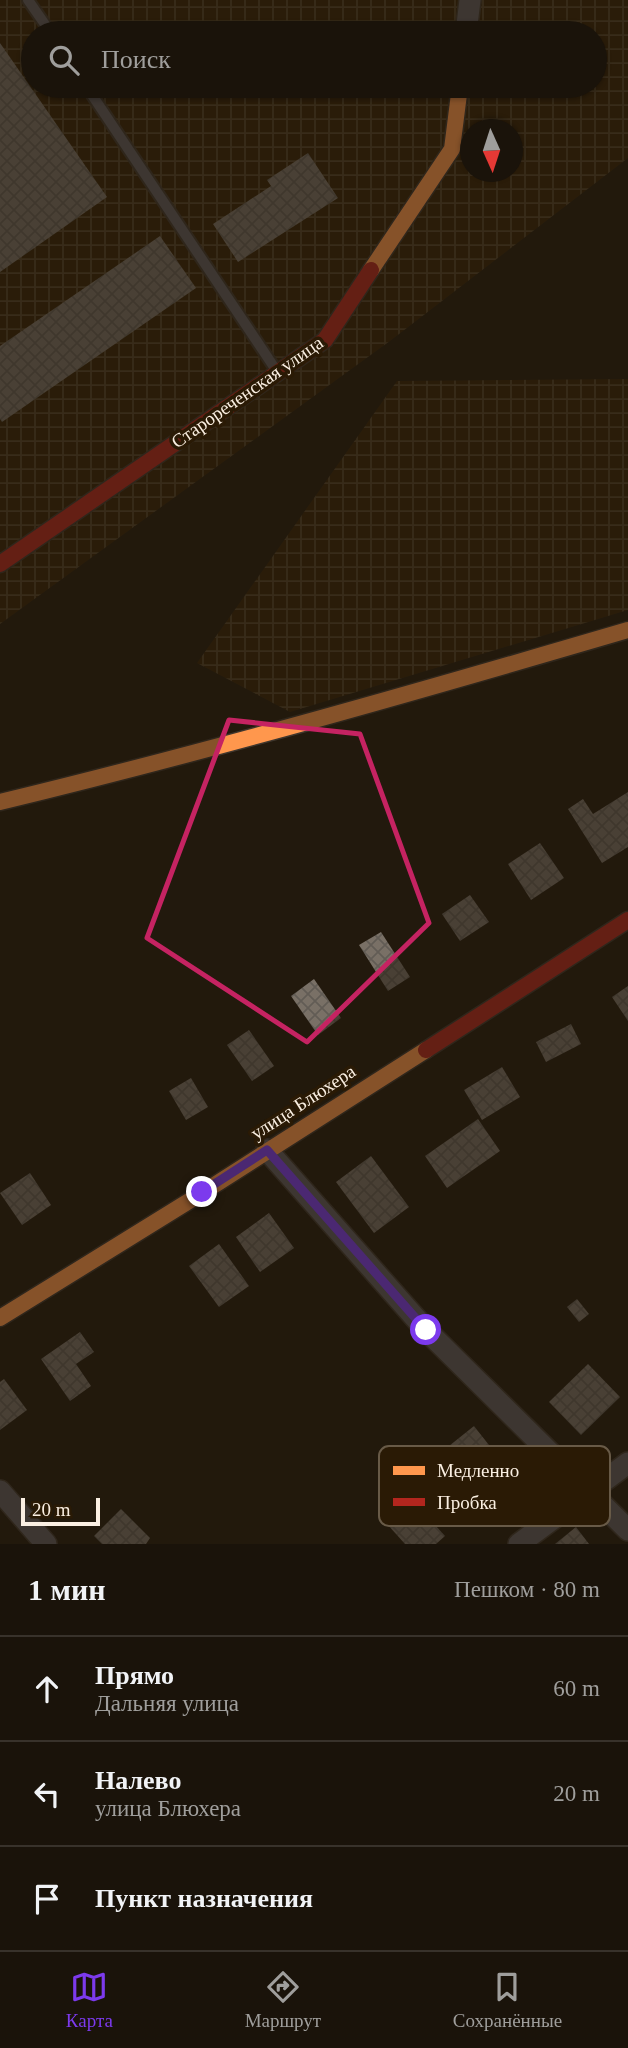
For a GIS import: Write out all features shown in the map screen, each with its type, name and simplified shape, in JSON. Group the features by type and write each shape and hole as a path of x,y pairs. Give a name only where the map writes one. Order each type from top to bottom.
{"street":[{"path":"467,21 470,0"},
{"name":"Старореченская улица","path":"0,564 325,340 452,149 458,98"},
{"path":"0,802 156,764 356,709 628,629"},
{"name":"улица Блюхера","path":"0,1318 628,920"},
{"path":"267,1150 426,1330 542,1446"},
{"path":"610,1477 628,1463"},
{"path":"0,1491 46,1544"},
{"path":"610,1513 628,1530"},
{"path":"519,1544 544,1526"}],"lane":[{"path":"28,0 43,21"},
{"path":"94,98 278,372"}],"highlighted area":[{"path":"229,720 360,734 429,923 307,1042 147,938"}],"shaded area":[{"path":"0,0 628,0 628,158 390,341 0,624"},
{"path":"628,379 628,610 290,712 197,663 397,381"}],"building":[{"path":"0,43 21,73 21,98 38,98 107,197 0,272"},
{"path":"308,153 338,198 238,262 213,224 271,186 267,180"},
{"path":"160,236 196,288 2,422 0,346"},
{"path":"628,792 628,847 602,863 568,809 583,799 593,814"},
{"path":"540,843 564,878 531,900 508,864"},
{"path":"470,895 489,922 460,941 442,914"},
{"path":"381,932 410,977 388,991 359,945"},
{"path":"314,979 341,1018 318,1035 291,996"},
{"path":"628,986 628,1021 612,997"},
{"path":"571,1024 581,1044 546,1062 536,1042"},
{"path":"249,1030 274,1066 252,1081 227,1045"},
{"path":"502,1067 520,1097 482,1120 464,1090"},
{"path":"191,1078 208,1107 186,1120 169,1091"},
{"path":"478,1119 500,1151 447,1188 425,1156"},
{"path":"371,1156 409,1207 374,1233 336,1182"},
{"path":"30,1173 51,1205 22,1225 0,1193"},
{"path":"269,1213 294,1248 260,1272 236,1237"},
{"path":"219,1244 249,1286 219,1307 189,1266"},
{"path":"577,1299 589,1314 579,1322 567,1307"},
{"path":"80,1332 94,1352 76,1364 91,1386 70,1401 41,1359"},
{"path":"588,1364 620,1397 581,1435 549,1402"},
{"path":"4,1379 27,1410 0,1430 0,1382"},
{"path":"474,1426 490,1446 449,1446"},
{"path":"121,1509 150,1538 146,1544 102,1544 94,1536"},
{"path":"389,1526 436,1526 445,1536 436,1544 405,1544"},
{"path":"576,1527 589,1544 555,1544"}],"traffic: slow":[{"path":"371,270 452,149 458,98"},
{"path":"0,802 315,720 628,630"},
{"path":"0,1318 426,1050"}],"traffic: jam":[{"path":"0,564 325,340 371,270"},
{"path":"426,1050 628,920"}],"route":[{"path":"202,1192 267,1150 426,1330"}]}
